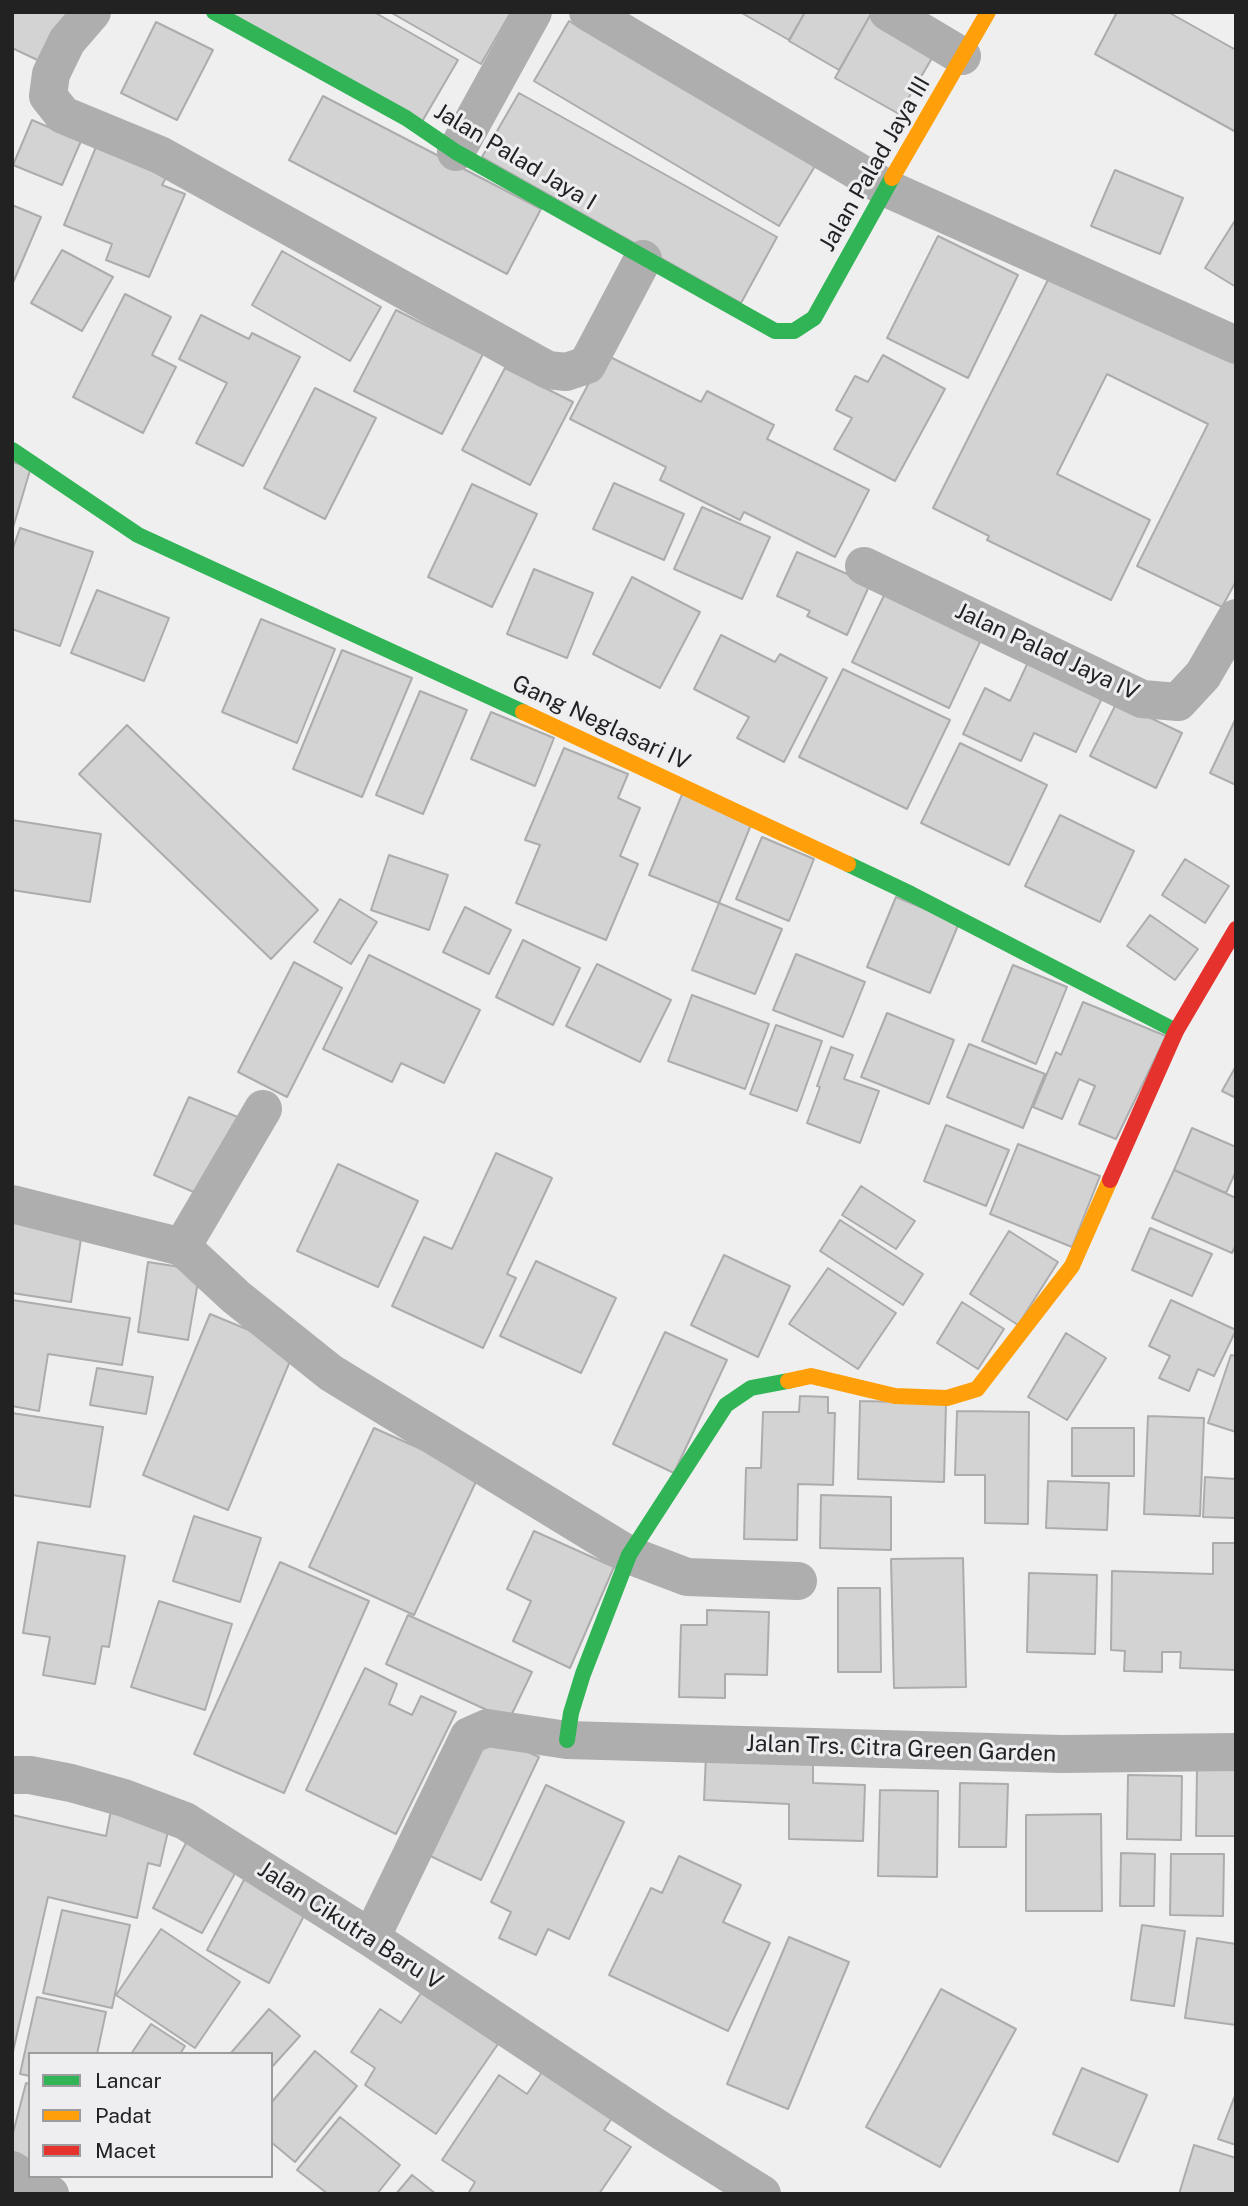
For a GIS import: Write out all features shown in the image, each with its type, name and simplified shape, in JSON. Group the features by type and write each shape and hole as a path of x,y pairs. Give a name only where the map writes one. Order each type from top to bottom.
{"street":[{"path":"92,12 67,41 51,74 48,96 63,115 160,155 548,370 566,372 587,365 643,259"},
{"name":"Jalan Palad Jaya I","path":"215,12 406,118 456,152 643,259 775,331 794,331"},
{"path":"456,152 533,12"},
{"path":"588,12 886,188 1236,345"},
{"path":"888,12 962,56"},
{"name":"Jalan Palad Jaya III","path":"794,331 814,318 988,12"},
{"name":"Gang Neglasari IV","path":"12,450 138,535 660,775 911,894 1176,1031"},
{"name":"Jalan Palad Jaya IV","path":"864,566 1143,699 1178,702 1203,675 1236,618"},
{"path":"567,1740 571,1713 583,1674 629,1555 726,1405 751,1388 811,1376 895,1396 947,1398 977,1389 1072,1266 1176,1031 1236,929"},
{"path":"182,1247 264,1109"},
{"path":"12,1204 182,1247 236,1297 331,1373 629,1555 687,1577 798,1581"},
{"name":"Jalan Trs. Citra Green Garden","path":"371,1938 469,1737 487,1728 567,1740 1061,1754 1236,1752"},
{"name":"Jalan Cikutra Baru V","path":"12,1775 71,1783 124,1798 184,1821 371,1938 663,2132 762,2194"},
{"path":"12,2170 50,2194"}],"building":[{"path":"12,12 71,12 46,64 12,48"},
{"path":"221,12 374,12 458,60 420,125"},
{"path":"390,12 511,12 481,64"},
{"path":"740,12 805,12 789,40"},
{"path":"805,12 872,12 839,70 789,41"},
{"path":"872,12 938,48 899,114 835,78"},
{"path":"1117,12 1168,12 1236,50 1236,132 1095,54"},
{"path":"569,21 815,166 779,226 534,81"},
{"path":"156,22 213,50 177,120 121,93"},
{"path":"519,93 777,237 741,303 482,157"},
{"path":"323,96 541,209 507,274 289,160"},
{"path":"32,120 81,141 62,185 13,165"},
{"path":"98,142 169,172 162,185 185,194 149,277 106,260 112,244 64,225"},
{"path":"1115,170 1183,198 1160,254 1091,226"},
{"path":"12,205 41,217 12,285"},
{"path":"1236,219 1236,287 1205,268"},
{"path":"938,236 1018,275 968,378 887,338"},
{"path":"62,250 113,277 82,331 31,303"},
{"path":"282,251 381,307 350,361 252,305"},
{"path":"1054,268 1236,357 1236,581 1222,607 1137,566 1208,424 1107,374 1057,474 1150,520 1111,600 987,540 989,536 933,508"},
{"path":"125,294 171,317 152,355 176,367 143,433 73,397"},
{"path":"396,310 483,354 442,434 354,391"},
{"path":"201,315 249,339 252,333 300,357 243,466 196,443 227,383 179,359"},
{"path":"604,354 701,402 707,391 774,425 767,439 869,490 835,557 744,512 740,520 660,480 666,467 570,419"},
{"path":"883,355 945,389 895,481 834,449 852,418 836,410 855,376 868,382"},
{"path":"505,368 573,402 530,485 462,450"},
{"path":"315,388 376,418 325,519 264,488"},
{"path":"12,462 31,467 12,531"},
{"path":"614,483 684,514 664,560 593,529"},
{"path":"472,484 537,514 492,607 428,577"},
{"path":"702,507 770,537 742,599 674,569"},
{"path":"20,528 93,552 60,646 12,629 12,551"},
{"path":"797,552 870,584 847,635 807,616 810,611 777,596"},
{"path":"534,569 593,593 567,658 507,634"},
{"path":"632,577 700,612 660,688 593,654"},
{"path":"891,581 987,627 949,708 852,662"},
{"path":"97,590 169,618 144,681 71,653"},
{"path":"261,619 335,649 297,743 222,712"},
{"path":"721,635 775,662 780,654 827,678 784,762 737,738 749,717 694,689"},
{"path":"342,650 412,678 362,797 293,769"},
{"path":"1030,658 1104,694 1076,752 1034,733 1021,761 963,734 985,688 1010,701"},
{"path":"843,669 950,720 907,809 799,757"},
{"path":"420,691 467,710 423,814 376,795"},
{"path":"1117,702 1182,733 1156,788 1090,756"},
{"path":"491,712 554,738 535,786 471,759"},
{"path":"1236,718 1236,785 1210,773"},
{"path":"127,725 318,910 271,959 79,774"},
{"path":"960,743 1047,785 1009,865 921,823"},
{"path":"564,748 628,774 618,798 640,808 620,856 638,864 606,940 516,903 540,845 525,840"},
{"path":"683,792 753,820 719,903 649,875"},
{"path":"1060,815 1134,851 1100,922 1025,886"},
{"path":"12,820 101,834 90,902 12,890"},
{"path":"762,837 814,859 789,921 736,899"},
{"path":"389,855 448,875 429,930 371,910"},
{"path":"1185,859 1229,886 1205,923 1162,895"},
{"path":"896,897 959,923 930,993 867,967"},
{"path":"340,899 377,922 351,964 314,942"},
{"path":"719,903 782,929 755,994 692,970"},
{"path":"465,907 511,930 489,974 443,952"},
{"path":"1150,915 1198,949 1175,980 1127,946"},
{"path":"523,940 580,968 553,1025 496,997"},
{"path":"796,954 865,982 843,1037 773,1010"},
{"path":"369,955 480,1010 444,1083 401,1063 392,1082 323,1049"},
{"path":"294,962 342,988 287,1097 238,1072"},
{"path":"597,964 671,1000 640,1062 566,1026"},
{"path":"1013,965 1067,987 1036,1064 982,1041"},
{"path":"692,995 769,1024 745,1089 668,1061"},
{"path":"1083,1002 1166,1036 1116,1139 1079,1124 1095,1086 1079,1079 1062,1119 1033,1107 1056,1052 1061,1055"},
{"path":"887,1013 954,1040 929,1104 861,1077"},
{"path":"776,1025 822,1041 797,1111 750,1094"},
{"path":"969,1044 1045,1074 1023,1128 947,1097"},
{"path":"831,1047 853,1055 844,1079 879,1091 860,1143 807,1123"},
{"path":"1236,1066 1236,1098 1222,1091"},
{"path":"189,1097 245,1120 210,1199 154,1175"},
{"path":"946,1125 1009,1150 986,1206 924,1181"},
{"path":"1192,1128 1236,1147 1236,1171 1226,1193 1174,1170"},
{"path":"1018,1144 1100,1176 1072,1247 990,1214"},
{"path":"496,1153 552,1178 507,1274 516,1278 483,1348 392,1306 424,1237 452,1249"},
{"path":"338,1164 418,1201 378,1287 297,1251"},
{"path":"1174,1170 1236,1198 1236,1244 1232,1253 1152,1218"},
{"path":"861,1186 915,1221 896,1249 842,1215"},
{"path":"12,1215 83,1226 71,1302 12,1293"},
{"path":"840,1220 923,1274 903,1305 820,1251"},
{"path":"1150,1228 1212,1254 1192,1296 1132,1270"},
{"path":"1009,1231 1058,1262 1018,1325 970,1294"},
{"path":"724,1255 790,1286 758,1357 691,1325"},
{"path":"536,1261 616,1298 581,1373 500,1336"},
{"path":"148,1262 200,1270 188,1340 138,1332"},
{"path":"828,1268 896,1313 858,1369 789,1324"},
{"path":"12,1300 130,1318 122,1365 48,1354 39,1411 12,1406"},
{"path":"1171,1300 1236,1330 1214,1376 1198,1369 1189,1391 1159,1378 1170,1356 1149,1346"},
{"path":"962,1302 1004,1329 978,1369 937,1343"},
{"path":"210,1314 295,1349 228,1510 143,1475"},
{"path":"665,1332 727,1360 674,1473 613,1444"},
{"path":"1066,1333 1106,1358 1067,1420 1028,1397"},
{"path":"1231,1355 1236,1356 1236,1432 1208,1423"},
{"path":"97,1368 153,1377 146,1414 90,1405"},
{"path":"800,1396 828,1397 828,1413 835,1413 833,1485 798,1484 797,1540 744,1539 746,1468 761,1468 763,1412 799,1412"},
{"path":"860,1401 946,1403 944,1482 858,1479"},
{"path":"957,1411 1029,1412 1028,1524 985,1523 985,1475 955,1475"},
{"path":"12,1413 103,1427 90,1507 12,1495"},
{"path":"1148,1416 1204,1418 1200,1516 1144,1514"},
{"path":"374,1428 479,1475 414,1615 309,1567"},
{"path":"1072,1428 1134,1428 1134,1476 1072,1476"},
{"path":"1205,1477 1236,1479 1236,1518 1203,1517"},
{"path":"1048,1481 1109,1483 1107,1530 1046,1528"},
{"path":"821,1495 891,1497 891,1550 820,1548"},
{"path":"194,1516 261,1538 240,1602 173,1581"},
{"path":"534,1531 614,1567 570,1668 513,1641 531,1601 507,1589"},
{"path":"38,1542 125,1556 109,1647 102,1646 95,1684 43,1675 50,1637 23,1633"},
{"path":"1213,1543 1236,1543 1236,1670 1180,1668 1181,1652 1162,1652 1162,1672 1124,1671 1125,1651 1111,1650 1112,1571 1213,1574"},
{"path":"963,1558 966,1687 894,1688 891,1559"},
{"path":"280,1562 369,1601 284,1793 194,1754"},
{"path":"1029,1573 1097,1575 1095,1654 1027,1652"},
{"path":"838,1588 880,1588 881,1672 838,1672"},
{"path":"159,1601 232,1624 205,1710 131,1687"},
{"path":"707,1610 769,1612 767,1675 725,1674 725,1698 679,1697 681,1625 707,1625"},
{"path":"408,1615 532,1672 509,1720 386,1664"},
{"path":"365,1668 397,1684 389,1704 412,1715 421,1696 456,1712 396,1834 306,1790"},
{"path":"463,1721 539,1757 481,1880 405,1844"},
{"path":"706,1755 813,1759 813,1783 865,1785 863,1841 789,1839 789,1804 704,1800"},
{"path":"1197,1769 1236,1770 1236,1836 1196,1836"},
{"path":"1128,1775 1182,1776 1181,1840 1127,1839"},
{"path":"960,1783 1008,1784 1006,1847 959,1847"},
{"path":"546,1785 624,1822 569,1939 548,1929 536,1955 499,1938 511,1912 491,1902"},
{"path":"880,1790 938,1791 937,1877 878,1876"},
{"path":"112,1805 171,1818 160,1866 148,1863 137,1918 48,1897 12,2056 12,1815 106,1836"},
{"path":"1101,1814 1102,1911 1026,1911 1026,1815"},
{"path":"187,1841 238,1868 202,1933 153,1908"},
{"path":"1121,1853 1155,1854 1154,1906 1120,1906"},
{"path":"1171,1854 1224,1854 1223,1916 1170,1915"},
{"path":"679,1856 741,1885 723,1922 770,1943 728,2031 609,1975 651,1888 662,1893"},
{"path":"245,1878 307,1910 269,1983 207,1950"},
{"path":"62,1910 130,1925 112,2008 43,1993"},
{"path":"1142,1925 1185,1931 1174,2006 1131,2000"},
{"path":"161,1929 240,1982 195,2048 116,1995"},
{"path":"789,1937 849,1962 788,2109 727,2084"},
{"path":"1197,1938 1236,1944 1236,2025 1185,2018"},
{"path":"941,1989 1016,2029 940,2167 866,2127"},
{"path":"421,1993 498,2044 436,2134 365,2085 375,2068 351,2052 380,2009 401,2023"},
{"path":"37,1997 106,2012 97,2052 28,2052 28,2076 20,2074"},
{"path":"269,2009 300,2036 273,2066 273,2052 232,2052"},
{"path":"151,2024 185,2046 181,2052 132,2052"},
{"path":"315,2051 357,2086 295,2162 273,2144 273,2101"},
{"path":"546,2066 616,2112 604,2130 631,2147 599,2194 468,2194 475,2182 442,2160 499,2075 527,2094"},
{"path":"1082,2068 1147,2095 1118,2162 1053,2134"},
{"path":"28,2084 28,2167 12,2163 12,2137"},
{"path":"1236,2093 1236,2145 1218,2139"},
{"path":"340,2117 400,2165 377,2194 328,2194 297,2170"},
{"path":"1194,2145 1236,2158 1236,2194 1179,2194"},
{"path":"412,2175 436,2194 396,2194"}],"traffic: fast":[{"path":"214,12 406,118 456,152 775,331 794,331 814,318 892,178"},
{"path":"12,450 138,535 523,712"},
{"path":"848,864 1176,1031"},
{"path":"567,1740 571,1713 583,1674 629,1555 726,1405 751,1388 788,1381"}],"traffic: slow":[{"path":"892,178 988,12"},
{"path":"523,712 848,864"},
{"path":"788,1381 811,1376 895,1396 947,1398 977,1389 1072,1266 1110,1180"}],"traffic: jam":[{"path":"1110,1180 1176,1031 1236,929"}]}
